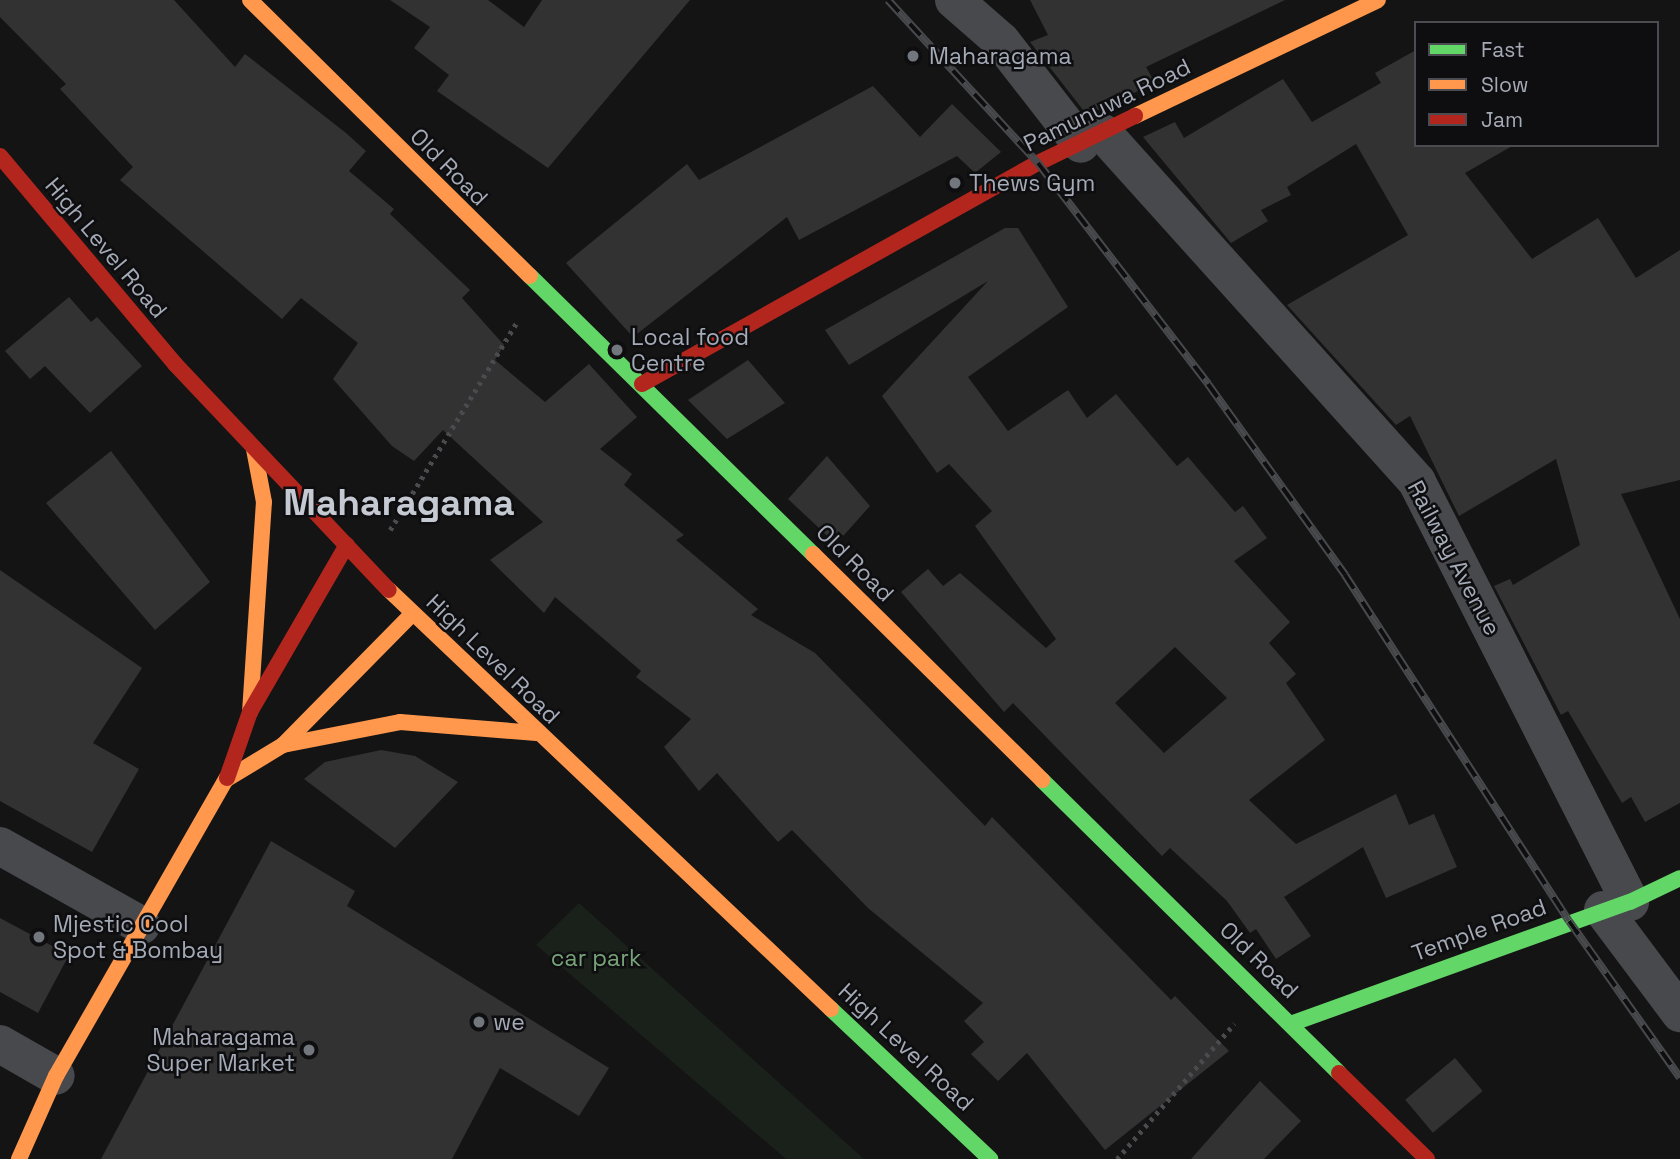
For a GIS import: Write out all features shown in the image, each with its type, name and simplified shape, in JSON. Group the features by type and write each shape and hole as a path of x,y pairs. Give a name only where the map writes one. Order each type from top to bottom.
{"main road":[{"name":"Old Road","path":"250,0 1259,995 1293,1023 1427,1159"},
{"name":"Pamunuwa Road","path":"642,384 1092,138 1378,0"},
{"name":"High Level Road","path":"0,156 254,449 412,614 990,1159"},
{"path":"250,712 264,502 254,449"},
{"path":"19,1159 56,1076 227,779 250,712 347,545"},
{"path":"227,779 283,745 412,614"},
{"path":"283,745 400,722 537,733"},
{"name":"Temple Road","path":"1293,1023 1616,906 1680,878"}],"street":[{"name":"Railway Avenue","path":"954,0 1001,41 1418,482 1616,906 1680,1013"},
{"path":"0,846 141,925"},
{"path":"0,1044 56,1076"}],"path":[{"path":"366,566 464,417 537,285"},
{"path":"1117,1159 1259,995"}],"green space":[{"name":"car park","path":"579,903 864,1159 786,1159 536,945"}],"building":[{"path":"0,0 174,0 235,67 245,54 346,133 366,151 349,171 394,209 390,214 470,290 462,298 504,345 495,360 545,402 589,364 637,417 600,449 632,474 624,485 684,535 676,540 758,609 751,615 815,653 985,826 992,817 1171,1000 1175,996 1229,1051 1105,1150 1027,1053 998,1081 971,1054 984,1042 964,1021 983,1003 868,908 792,830 778,842 717,773 699,791 664,747 691,719 636,677 641,671 555,597 544,613 490,560 543,522 443,430 414,461 392,446 333,379 358,343 301,298 282,319 120,180 133,167 60,89 66,84 0,17"},
{"path":"390,0 488,0 524,27 542,0 690,0 548,168 437,91 449,75 414,48 430,27"},
{"path":"1030,0 1285,0 1146,67 1155,83 1087,115 1030,42 1048,35"},
{"path":"1414,51 1414,147 1510,147 1465,173 1532,259 1598,218 1636,278 1680,250 1680,480 1621,494 1680,619 1680,803 1645,822 1631,797 1622,803 1568,711 1561,715 1494,586 1510,579 1513,585 1580,545 1556,459 1459,516 1410,416 1396,425 1287,305 1408,235 1356,144 1287,187 1291,195 1261,210 1268,221 1231,243 1143,137 1175,122 1184,138 1283,79 1312,122 1381,83 1375,73"},
{"path":"873,86 920,137 952,104 1001,152 975,173 957,156 799,240 787,217 633,337 566,263 687,164 699,180"},
{"path":"1005,228 1018,228 1068,307 968,377 1008,431 1068,390 1087,418 1116,394 1177,466 1188,457 1235,512 1243,506 1267,538 1234,561 1290,622 1269,643 1296,674 1286,683 1325,740 1249,800 1296,844 1396,794 1409,825 1434,814 1457,867 1386,898 1363,847 1284,897 1311,936 1276,959 1256,929 1250,933 1227,901 1170,848 1162,856 1013,703 1004,712 901,592 928,569 943,586 960,573 1046,648 1056,639 975,526 992,511 949,464 937,473 882,396 988,281 849,365 825,330","holes":["1175,647 1227,698 1164,753 1115,703"]},
{"path":"69,297 91,322 97,317 142,366 90,413 45,366 30,379 5,351"},
{"path":"748,360 785,403 727,439 688,400"},
{"path":"111,451 210,582 155,630 46,503"},
{"path":"827,456 870,506 836,544 788,499"},
{"path":"0,570 142,668 93,743 139,769 92,852 0,801"},
{"path":"381,750 415,756 458,782 395,848 304,779 325,762"},
{"path":"271,841 355,891 347,906 609,1068 579,1116 500,1068 452,1159 101,1159"},
{"path":"0,918 69,955 38,1013 0,992"},
{"path":"1455,1058 1483,1091 1433,1133 1405,1100"},
{"path":"1260,1081 1301,1121 1264,1159 1191,1159"}],"railway":[{"path":"888,0 1038,163 1208,384 1345,575 1569,921 1680,1078"}],"traffic: fast":[{"path":"530,276 813,554"},
{"path":"1042,780 1339,1073"},
{"path":"1293,1023 1630,902 1680,878"},
{"path":"831,1009 990,1159"}],"traffic: slow":[{"path":"250,0 530,276"},
{"path":"1135,116 1378,0"},
{"path":"250,712 264,502 254,449"},
{"path":"813,554 1042,780"},
{"path":"389,590 831,1009"},
{"path":"227,779 283,745 412,614"},
{"path":"283,745 400,722 537,733"},
{"path":"19,1159 56,1076 227,778"}],"traffic: jam":[{"path":"642,384 1038,163 1135,116"},
{"path":"0,156 175,364 389,590"},
{"path":"227,778 250,712 347,545"},
{"path":"1339,1073 1427,1159"}],"place":[{"name":"Maharagama","path":"913,56"},
{"name":"Thews Gym","path":"955,183"},
{"name":"Local food Centre","path":"617,350"},
{"name":"Mjestic Cool Spot & Bombay","path":"39,937"},
{"name":"we","path":"479,1022"},
{"name":"Maharagama Super Market","path":"309,1050"}],"district":[{"name":"Maharagama","path":"399,503"}]}
